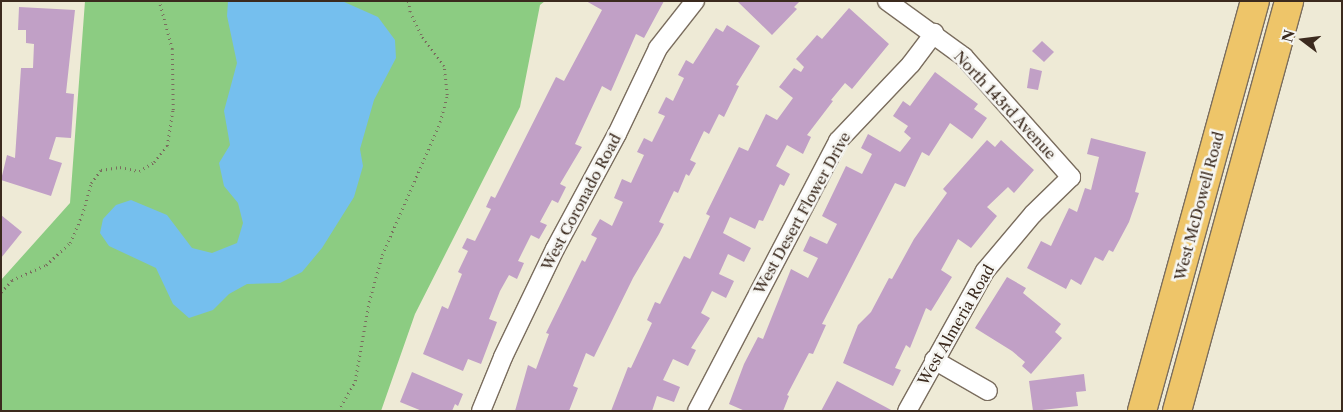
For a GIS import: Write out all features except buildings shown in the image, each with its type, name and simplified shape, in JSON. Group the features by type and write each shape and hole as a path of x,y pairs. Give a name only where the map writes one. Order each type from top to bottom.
{"main road":[{"name":"West McDowell Road","path":"1142,411 1255,1"},
{"path":"1177,411 1289,1"}],"street":[{"name":"West Coronado Road","path":"481,411 502,358 555,249 617,134 658,48 695,1"},
{"name":"North 143rd Avenue","path":"887,1 934,33 964,57 1071,177"},
{"name":"West Desert Flower Drive","path":"697,411 721,360 838,141 911,64 934,33"},
{"name":"West Almeria Road","path":"907,411 985,271 1033,214 1071,177"},
{"path":"934,360 988,391"}],"path":[{"path":"1,292 12,280 46,265 70,243 82,215 91,183 101,170 120,167 139,171 154,162 167,146 173,110 172,49 159,1"},
{"path":"338,411 355,381 369,302 382,255 440,122 447,95 444,66 421,34 410,12 408,1"}],"green space":[{"path":"85,1 545,1 540,5 520,107 415,314 381,411 1,411 1,280 70,203"}],"water":[{"path":"228,1 342,1 378,17 395,40 396,58 374,100 360,149 363,166 354,197 322,248 302,272 280,283 247,284 229,294 213,310 189,318 173,304 156,268 109,246 100,233 103,219 116,205 131,200 167,215 192,248 212,253 237,243 243,223 238,203 224,186 219,163 230,145 224,111 237,63 227,16"}]}
